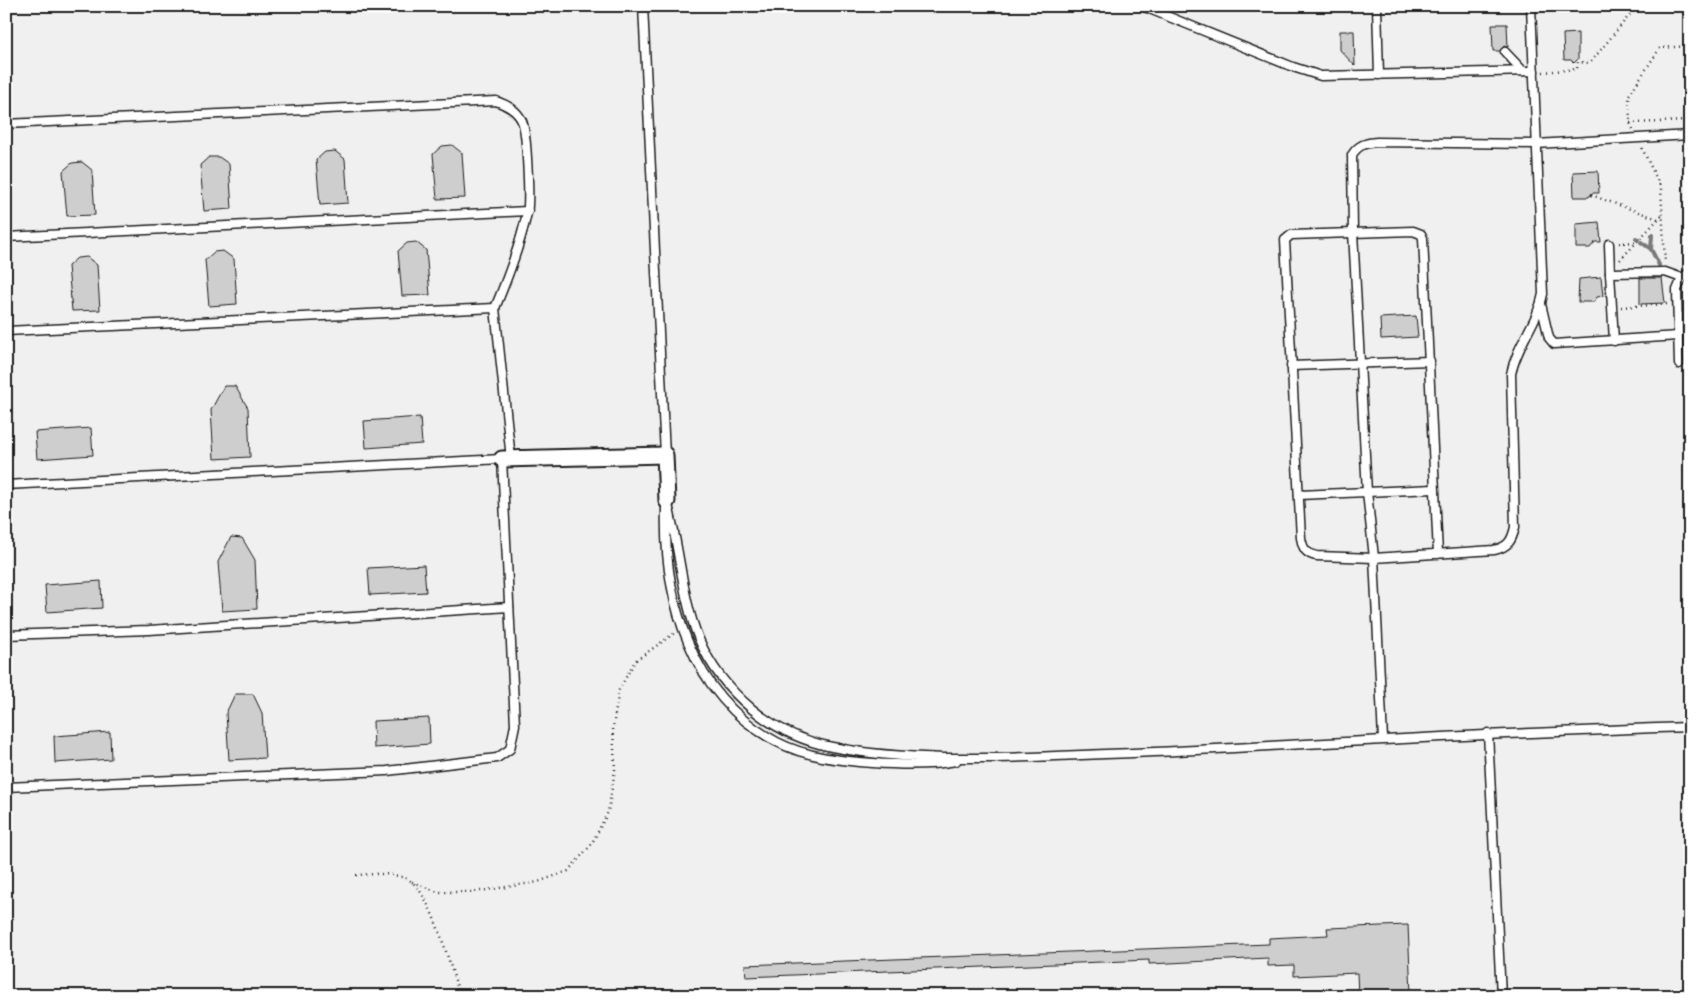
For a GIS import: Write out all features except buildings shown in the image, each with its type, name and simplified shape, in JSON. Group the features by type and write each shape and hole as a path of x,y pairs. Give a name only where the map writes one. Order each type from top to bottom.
{"street":[{"path":"507,459 665,455 667,501"}],"lane":[{"path":"643,6 665,455"},
{"path":"1142,6 1308,73 1334,76 1534,72"},
{"path":"1376,6 1379,75"},
{"path":"1525,6 1531,10 1543,282 1541,304 1549,338 1554,344 1678,336"},
{"path":"1505,52 1523,71"},
{"path":"6,124 496,101 507,105 522,120 526,136 528,211 510,270 495,308 507,459 509,607 515,725 510,749 497,758 388,771 6,787"},
{"path":"1383,739 1374,558 1367,492 1360,364 1353,232 1352,155 1357,147 1367,142 1536,144 1690,135"},
{"path":"6,237 528,211"},
{"path":"1438,554 1424,241 1421,234 1413,231 1353,232 1291,235 1284,240 1298,495 1302,545 1309,554 1374,558 1438,554 1494,550 1504,548 1510,543 1515,518 1511,374 1519,345 1541,304"},
{"path":"1609,244 1614,340"},
{"path":"1610,272 1666,272 1682,278"},
{"path":"1679,364 1677,290 1682,278 1690,272"},
{"path":"6,332 495,308"},
{"path":"1291,366 1430,361"},
{"path":"6,485 507,459"},
{"path":"1298,495 1434,489"},
{"path":"667,501 666,535 673,600 682,628 701,668 722,698 750,723 777,742 812,754 861,763 924,765 966,759 1173,751 1488,734 1690,728"},
{"path":"667,501 673,524 688,612 698,637 726,683 751,708 779,728 815,743 882,753 966,759"},
{"path":"6,635 149,630 509,607"},
{"path":"1488,734 1501,996"}],"path":[{"path":"1534,72 1577,69 1578,62 1590,63 1637,6"},
{"path":"1660,48 1690,46"},
{"path":"1630,123 1690,121"},
{"path":"1591,195 1595,194 1658,219"},
{"path":"1610,272 1662,215 1666,272"},
{"path":"1612,307 1677,304"},
{"path":"356,875 389,875 438,892 474,892 538,882 568,871 591,845 608,812 615,770 613,727 619,690 635,661 682,628"},
{"path":"412,882 429,906 460,996"}],"shaded area":[{"path":"6,6 1690,6 1690,996 6,996"}],"waterway":[{"path":"1652,235 1651,249 1659,265"},
{"path":"1641,242 1651,249"}]}
